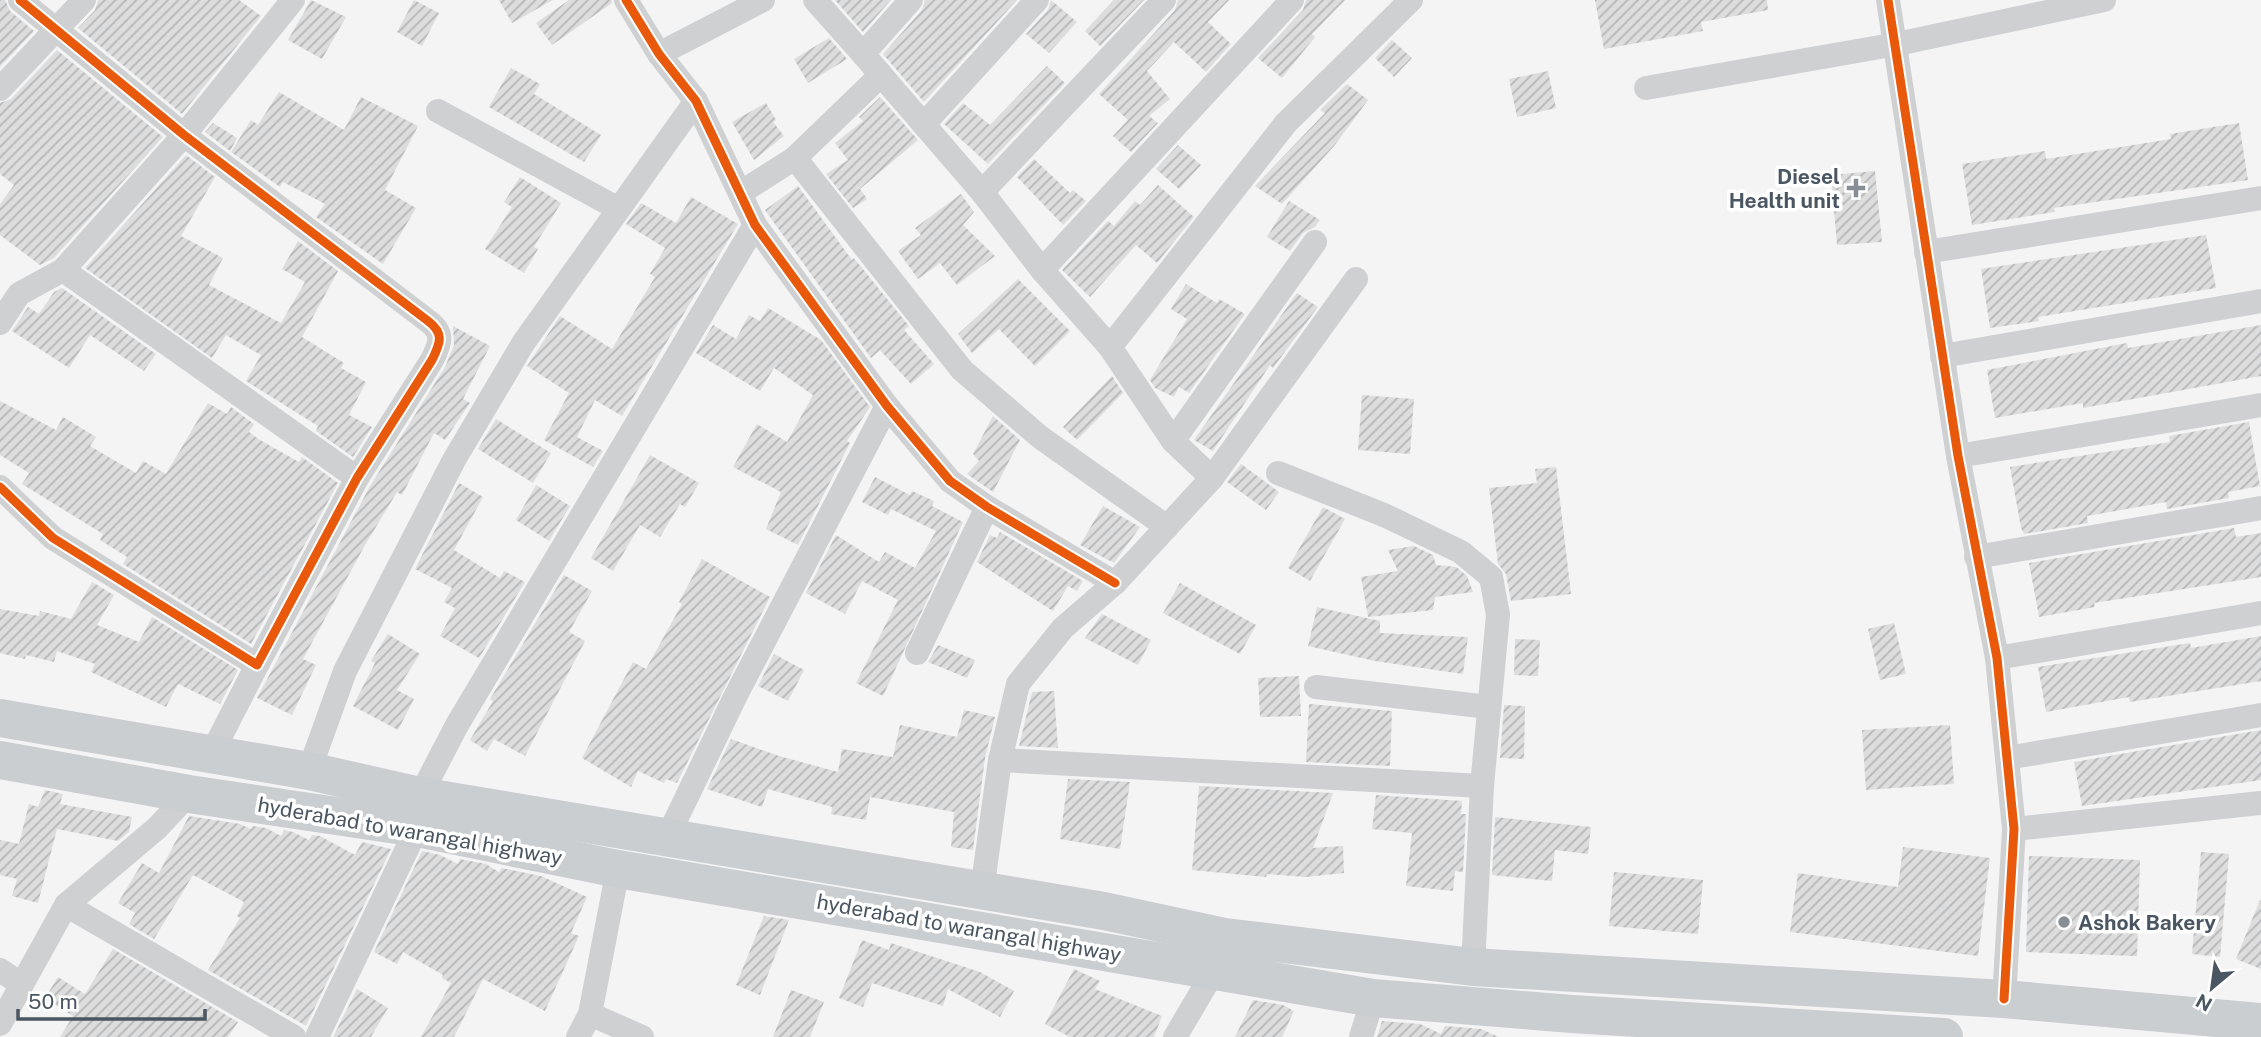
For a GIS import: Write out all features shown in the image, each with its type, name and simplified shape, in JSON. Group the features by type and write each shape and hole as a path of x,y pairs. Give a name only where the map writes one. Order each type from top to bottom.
{"main road":[{"path":"0,718 309,771 418,812 667,838 1104,911 1225,937 1472,967 2004,999 2261,1022"},
{"name":"hyderabad to warangal highway","path":"0,760 189,794 418,812 618,869 1373,998 1570,1026 1944,1037"}],"street":[{"path":"20,0 184,135 439,329 441,338 432,360 356,478 211,755"},
{"path":"0,89 84,0"},
{"path":"0,323 19,294 63,270 184,135 293,0"},
{"path":"625,0 659,54 696,101 755,225 887,405 950,481 987,508 1115,583"},
{"path":"659,54 763,0"},
{"path":"815,0 982,192 1042,270 1110,347 1174,441 1212,478"},
{"path":"863,54 911,0"},
{"path":"924,124 1037,0"},
{"path":"982,192 1164,0"},
{"path":"1042,270 1292,0"},
{"path":"1110,347 1286,123 1411,0"},
{"path":"1888,0 1897,44 1958,456 1997,658 2014,829 2004,999"},
{"path":"1646,88 1897,44 2104,0"},
{"path":"740,193 795,158 881,75"},
{"path":"309,771 345,671 415,531 524,342 617,208 696,101"},
{"path":"438,111 617,208"},
{"path":"795,158 962,370 1040,437 1167,527"},
{"path":"1926,252 2261,198"},
{"path":"317,1037 457,724 755,225"},
{"path":"1174,441 1315,242"},
{"path":"63,270 356,478"},
{"path":"982,891 1000,760 1018,684 1063,628 1115,583 1212,478 1356,279"},
{"path":"1942,356 2261,301"},
{"path":"667,838 736,695 887,405"},
{"path":"1958,456 2261,405"},
{"path":"1278,473 1384,515 1461,552 1490,577 1499,615 1482,786 1472,967"},
{"path":"0,487 53,538 257,665"},
{"path":"917,653 987,508"},
{"path":"1976,557 2261,508"},
{"path":"1997,658 2261,613"},
{"path":"1316,687 1489,707"},
{"path":"2007,758 2261,715"},
{"path":"1000,760 1482,786"},
{"path":"0,1024 66,905 157,828 189,794"},
{"path":"2014,829 2261,803"},
{"path":"578,1037 590,1014 618,869"},
{"path":"66,905 294,1037"},
{"path":"0,970 21,984"},
{"path":"1175,1037 1214,971"},
{"path":"1361,1037 1373,998"},
{"path":"590,1014 642,1037"}],"building":[{"path":"0,0 5,0 10,11 34,31 0,67"},
{"path":"98,0 239,0 261,16 182,114 78,28 95,10"},
{"path":"311,0 346,17 322,59 288,40"},
{"path":"414,0 439,13 422,46 397,32"},
{"path":"499,0 553,0 512,23"},
{"path":"569,0 611,0 612,3 552,45 536,23"},
{"path":"835,0 891,0 863,32"},
{"path":"925,0 1017,0 924,102 883,54 922,10"},
{"path":"1051,0 1077,22 1049,53 1026,34 1048,10"},
{"path":"1114,0 1144,0 1100,46 1085,31"},
{"path":"1178,0 1229,0 1208,22 1231,44 1206,72 1174,42 1147,71 1170,99 1149,116 1158,123 1131,152 1113,136 1128,120 1099,94 1175,10"},
{"path":"1306,0 1345,0 1312,34 1315,37 1282,78 1258,58 1303,10"},
{"path":"1595,0 1767,0 1768,10 1701,22 1703,31 1604,49"},
{"path":"829,38 847,59 808,83 794,59"},
{"path":"1392,40 1412,58 1394,77 1375,58"},
{"path":"57,50 163,137 54,258 40,265 0,235 0,204 14,185 0,174 0,103 11,99"},
{"path":"1047,66 1065,83 988,164 944,124 963,103 990,125"},
{"path":"511,68 540,84 534,94 601,135 584,162 489,107"},
{"path":"1548,71 1556,108 1517,117 1509,79"},
{"path":"1347,84 1368,100 1335,145 1282,204 1255,186 1325,113 1320,110"},
{"path":"279,92 344,130 361,97 418,126 385,190 416,208 383,264 316,217 325,204 283,182 280,187 231,152 251,120 258,125"},
{"path":"880,97 918,140 860,189 867,199 853,208 826,174 848,160 835,143 863,121 859,117"},
{"path":"766,103 776,120 773,122 784,136 754,160 732,122"},
{"path":"213,123 237,138 230,151 205,132"},
{"path":"2239,123 2248,180 2054,208 2055,212 1972,225 1962,164 2045,151 2046,159 2171,139 2170,134"},
{"path":"1178,145 1201,165 1179,189 1156,169"},
{"path":"186,155 215,177 181,236 223,258 209,285 281,323 305,282 282,269 298,241 338,271 302,337 344,363 341,368 366,382 349,415 372,427 353,457 316,431 318,426 246,381 261,355 226,335 212,358 85,268"},
{"path":"1034,159 1070,193 1073,190 1086,201 1063,225 1017,177"},
{"path":"1875,171 1882,242 1837,245 1831,175"},
{"path":"520,177 561,203 534,247 538,249 524,273 485,249 512,207 504,202"},
{"path":"1158,185 1194,217 1157,263 1136,245 1090,297 1062,270 1108,221 1114,226 1135,201 1140,205"},
{"path":"798,186 852,260 854,258 909,326 904,330 934,364 911,384 880,350 871,358 765,210"},
{"path":"961,194 974,212 963,225 995,256 957,285 940,263 918,279 898,251 921,235 915,228"},
{"path":"691,197 738,224 622,416 595,400 577,437 603,451 593,467 544,440 569,393 527,366 560,316 612,349 655,277 650,274 665,248 626,224 641,203 676,223"},
{"path":"1289,201 1320,220 1315,227 1303,233 1290,251 1267,237"},
{"path":"2206,235 2216,288 2038,317 2039,321 1990,328 1981,269"},
{"path":"1018,279 1070,331 1035,366 999,329 972,353 958,334"},
{"path":"1186,284 1217,303 1219,299 1245,314 1189,393 1179,387 1174,397 1155,388 1150,380 1187,319 1171,309"},
{"path":"62,288 156,354 144,371 90,335 69,368 12,331 28,307 39,314 54,292"},
{"path":"1297,293 1318,307 1273,368 1270,365 1213,451 1194,440"},
{"path":"768,308 821,340 870,407 847,441 850,443 798,545 766,529 781,492 733,467 757,424 787,442 813,395 774,368 760,391 696,353 713,325 736,339 749,315 760,321"},
{"path":"2261,325 2261,376 2083,408 2083,403 1995,418 1987,370 2127,343 2128,348"},
{"path":"453,326 490,346 463,399 470,403 445,440 434,433 402,495 397,492 365,545 303,659 316,665 292,715 257,698 370,486 445,367 454,345"},
{"path":"1112,376 1123,393 1077,440 1063,427"},
{"path":"1362,395 1414,399 1410,454 1358,450"},
{"path":"0,401 56,430 63,417 96,437 90,446 136,473 143,461 166,474 208,403 227,414 231,407 254,424 249,432 260,440 299,462 302,457 338,483 251,644 123,564 127,557 100,540 103,534 22,484 29,473 0,455"},
{"path":"993,416 1020,440 993,492 967,474 979,461 973,454"},
{"path":"496,419 551,453 533,483 478,449"},
{"path":"2249,422 2260,486 2228,492 2229,498 2167,509 2166,502 2087,516 2088,523 2024,534 2021,528 2010,467 2170,442 2169,436"},
{"path":"650,455 699,483 685,507 680,504 660,537 640,525 613,571 591,558"},
{"path":"1241,464 1279,492 1266,510 1227,482"},
{"path":"1556,467 1571,594 1511,601 1506,574 1498,564 1489,488 1537,483 1535,469"},
{"path":"875,477 910,495 912,491 934,501 932,506 963,522 883,696 856,683 898,600 862,581 845,614 806,593 836,535 879,562 885,552 915,568 936,531 891,509 888,515 862,502"},
{"path":"459,483 483,497 454,550 500,578 504,571 525,582 479,658 440,636 455,608 444,602 452,588 415,569"},
{"path":"536,485 570,506 549,541 516,520"},
{"path":"1103,506 1140,527 1114,563 1080,545"},
{"path":"1323,507 1345,519 1310,581 1288,568"},
{"path":"2234,528 2236,537 2261,533 2261,577 2094,603 2095,607 2039,617 2029,563"},
{"path":"1000,532 1083,581 1077,591 1068,586 1053,611 977,562 990,535 997,538"},
{"path":"1414,546 1433,555 1436,565 1456,567 1467,576 1473,592 1435,597 1433,610 1368,617 1361,577 1398,571 1388,550"},
{"path":"702,559 770,597 677,783 666,779 664,783 638,771 631,787 582,758 633,662 646,669 682,604 679,602"},
{"path":"564,575 592,591 569,632 585,641 525,756 494,739 487,751 470,740 493,701 490,699"},
{"path":"92,582 114,595 97,625 139,642 152,617 238,670 220,704 178,684 166,707 91,672 95,664 57,651 54,662 26,655 25,659 0,653 0,609 39,616 40,611 71,619"},
{"path":"1180,583 1256,625 1240,654 1163,613"},
{"path":"1317,607 1380,621 1380,633 1468,637 1463,674 1375,661 1308,646"},
{"path":"1102,614 1151,640 1138,665 1085,638"},
{"path":"1894,623 1906,674 1880,680 1868,629"},
{"path":"388,634 420,654 397,690 414,699 398,730 353,706 375,663 371,661"},
{"path":"2261,636 2261,681 2130,702 2129,697 2046,712 2038,667 2190,643 2191,648"},
{"path":"1515,639 1540,640 1538,676 1514,675"},
{"path":"938,645 975,660 967,678 928,662"},
{"path":"774,654 804,670 788,701 758,686"},
{"path":"1299,676 1301,716 1260,717 1258,678"},
{"path":"1054,691 1058,748 1019,746 1032,692"},
{"path":"1309,704 1392,711 1390,766 1306,762"},
{"path":"1504,705 1525,706 1524,759 1500,758"},
{"path":"964,710 995,717 985,758 973,850 951,847 954,812 870,797 866,820 831,814 832,807 768,789 762,807 707,789 731,739 838,772 842,749 893,757 900,725 957,737"},
{"path":"1950,725 1954,784 1866,790 1862,730"},
{"path":"2261,730 2261,780 2082,806 2074,762"},
{"path":"1068,779 1130,782 1120,849 1060,839"},
{"path":"1199,786 1333,793 1313,848 1343,846 1344,873 1306,877 1267,874 1266,877 1192,870"},
{"path":"45,790 63,794 60,804 132,817 129,832 118,841 57,829 38,903 12,896 17,879 0,875 0,840 19,844 29,804 38,807"},
{"path":"1376,795 1462,801 1461,814 1466,814 1463,872 1455,871 1453,891 1406,886 1412,833 1372,829"},
{"path":"189,816 240,824 251,829 253,826 266,828 281,836 284,830 309,840 312,835 320,836 355,855 362,842 391,849 306,1026 208,970 240,918 237,916 244,902 193,875 154,939 129,924 135,913 118,903 142,863 159,873"},
{"path":"1495,817 1591,827 1588,854 1555,850 1552,881 1492,875"},
{"path":"1903,847 1990,858 1978,956 1790,932 1798,873 1898,887"},
{"path":"422,851 440,855 458,864 460,859 486,864 499,872 502,868 541,876 587,897 571,933 579,936 545,1011 483,979 454,1037 421,1037 451,983 442,978 443,975 403,952 397,964 374,952"},
{"path":"2201,852 2229,854 2220,957 2192,954"},
{"path":"2029,856 2140,860 2137,956 2026,952"},
{"path":"1614,872 1703,880 1698,934 1609,926"},
{"path":"2261,901 2261,969 2236,959"},
{"path":"764,916 789,920 760,995 736,985"},
{"path":"862,940 889,950 891,943 980,972 1014,991 1000,1017 948,989 943,1006 872,983 863,1007 839,998"},
{"path":"113,949 238,1022 228,1037 60,1037 73,1016 45,998 58,977 85,994"},
{"path":"1074,969 1100,981 1095,989 1162,1016 1154,1037 1070,1037 1045,1024"},
{"path":"357,989 388,1008 371,1037 333,1037"},
{"path":"791,990 824,1002 810,1037 773,1037"},
{"path":"1253,1000 1283,1005 1294,1011 1282,1037 1235,1037"},
{"path":"1382,1021 1420,1024 1441,1034 1445,1026 1481,1029 1499,1037 1377,1037"}],"cycle path":[{"path":"0,487 53,538 257,665 357,478 432,360 439,338 433,325 184,135 20,0"},
{"path":"626,0 659,54 696,101 755,225 887,406 950,481 987,507 1115,583"},
{"path":"1888,0 1958,456 1997,658 2014,829 2004,999"}],"place":[{"name":"Diesel Health unit","path":"1856,188"},
{"name":"Ashok Bakery","path":"2064,922"}]}
